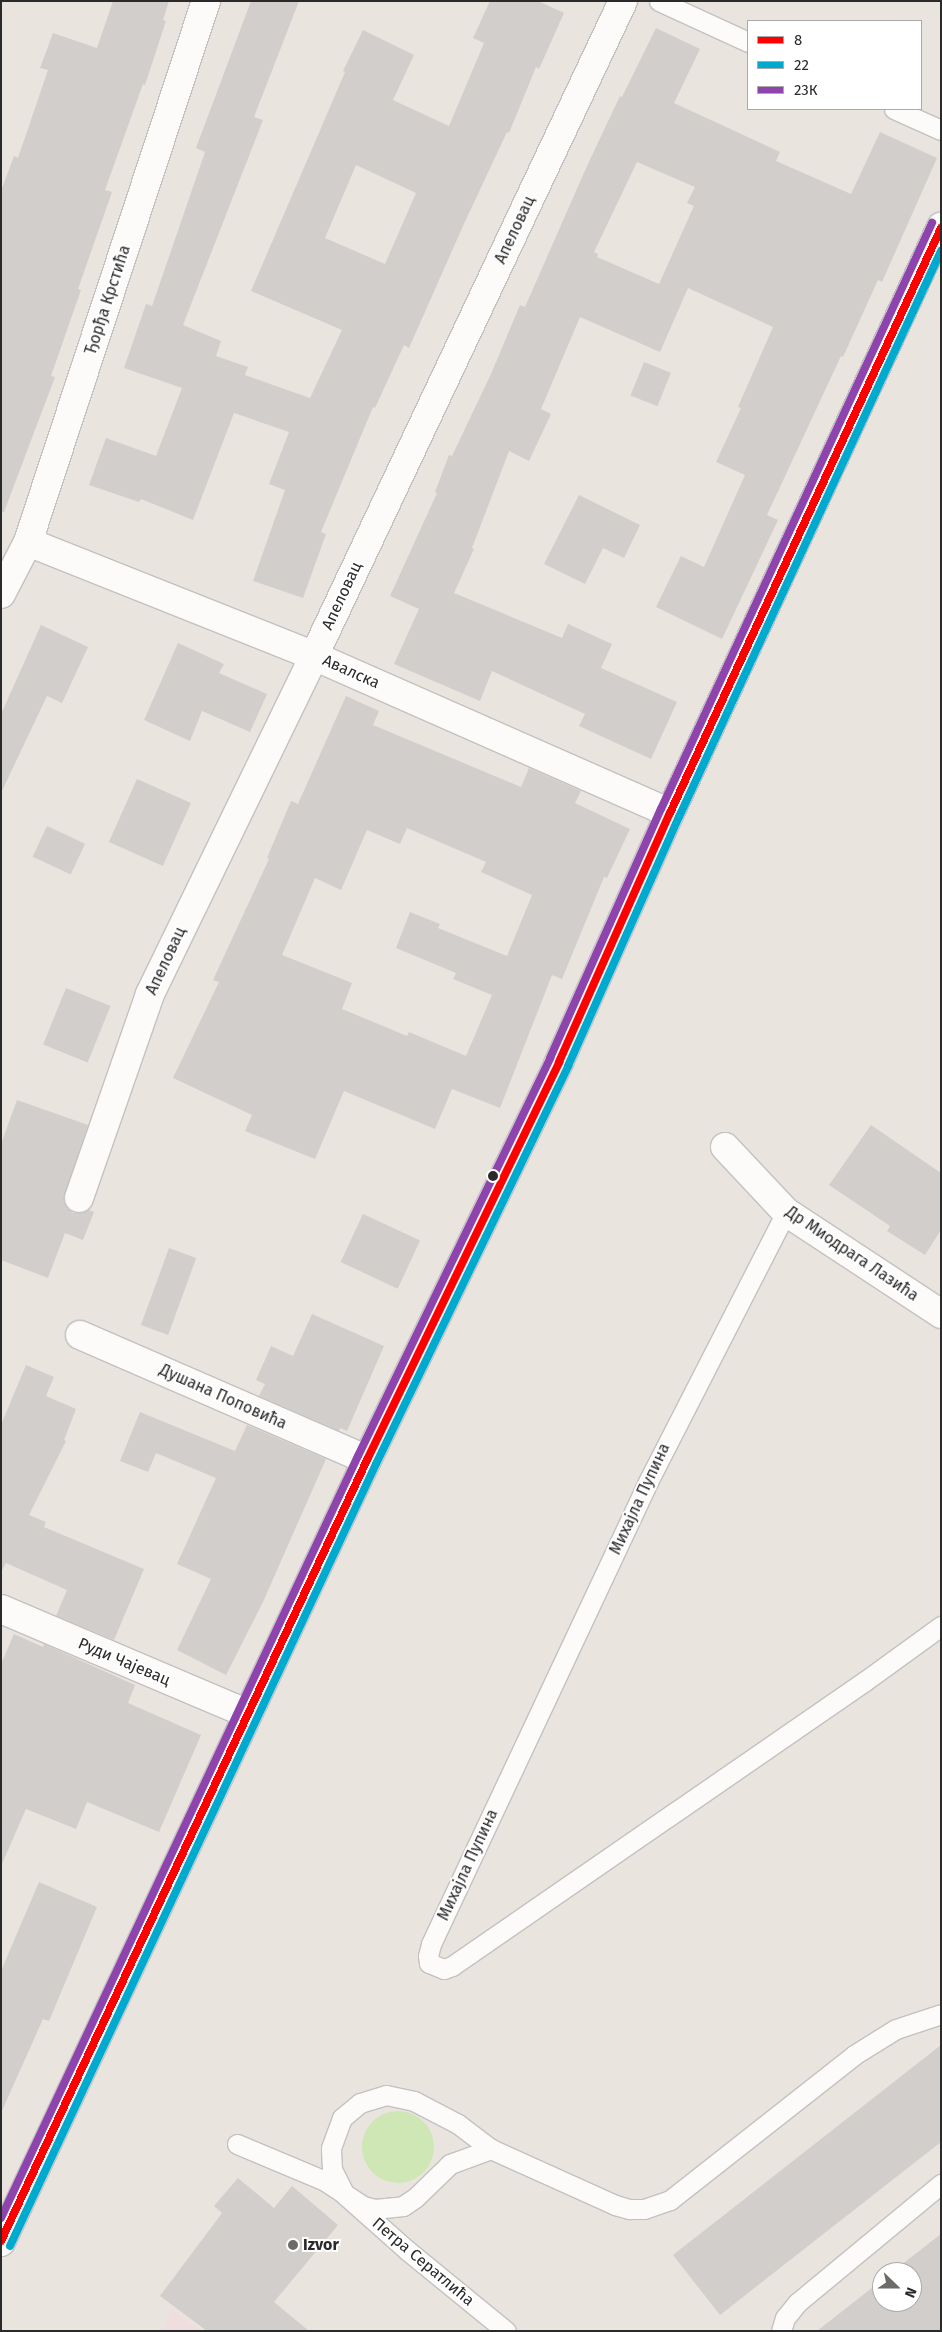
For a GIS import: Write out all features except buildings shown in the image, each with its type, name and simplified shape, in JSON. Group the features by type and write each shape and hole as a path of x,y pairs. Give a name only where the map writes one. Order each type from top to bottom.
{"street":[{"name":"Ђорђа Крстића","path":"1,594 28,542 206,1"},
{"name":"Апеловац","path":"79,1198 150,994 314,656 623,1"},
{"path":"1,2242 367,1460 560,1062 670,813 941,227"},
{"name":"Авалска","path":"28,542 314,656 670,813"},
{"name":"Др Миодрага Лазића","path":"725,1147 786,1212 941,1314"},
{"name":"Душана Поповића","path":"80,1335 367,1460"},
{"name":"Руди Чајевац","path":"1,1608 248,1714"}],"lane":[{"path":"658,1 747,42"},
{"path":"896,110 941,130"},
{"name":"Михајла Пупина","path":"786,1212 648,1482 431,1944 428,1956 429,1963 444,1969 460,1961 865,1681 941,1626"},
{"path":"343,2192 332,2170 331,2148 342,2118 360,2103 374,2097 396,2095 423,2104 458,2124 491,2149 615,2205 629,2209 644,2209 658,2206 670,2200 854,2055 896,2030 941,2014"},
{"path":"237,2144 325,2181 363,2206 388,2209 403,2206 415,2198 450,2164 491,2149"},
{"path":"781,2331 785,2318 798,2304 941,2184"},
{"name":"Петра Сератлића","path":"343,2192 408,2251 506,2331"}],"shaded area":[{"path":"172,2309 201,2331 162,2331"}],"green space":[{"path":"405,2111 424,2121 432,2133 434,2147 432,2161 424,2173 412,2181 391,2183 372,2173 364,2161 362,2140 372,2121 384,2113"}],"transit line":[{"name":"23К","path":"1,2218 358,1456 550,1058 661,809 932,223"},
{"name":"8","path":"1,2241 367,1460 559,1062 670,813 941,228"},
{"name":"22","path":"10,2246 376,1464 568,1066 679,817 941,251"}],"place":[{"name":"Izvor","path":"293,2245"}]}
